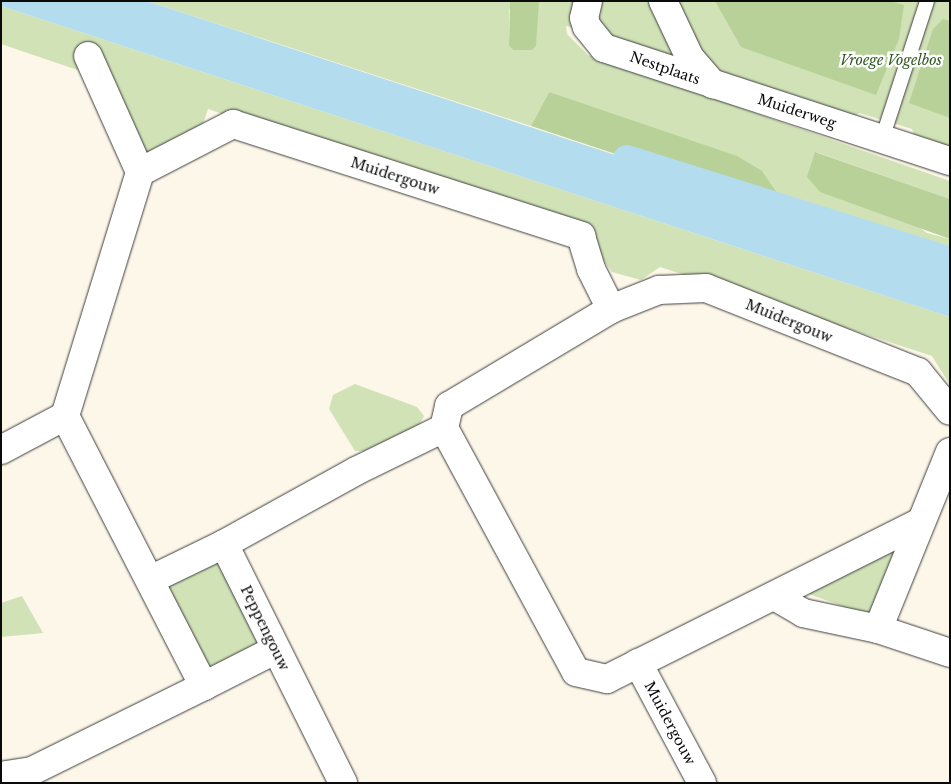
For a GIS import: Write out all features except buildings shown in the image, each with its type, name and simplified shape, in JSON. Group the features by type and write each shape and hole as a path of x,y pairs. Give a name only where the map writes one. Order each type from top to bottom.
{"street":[{"name":"Nestplaats","path":"588,1 584,18 586,27 604,48 713,84"},
{"name":"Nestplaats","path":"663,1 690,58 713,84"},
{"path":"1,450 65,416 140,172 88,56"},
{"name":"Muiderweg","path":"713,84 950,161"},
{"name":"Muidergouw","path":"140,172 233,124 581,236 591,269 611,310"},
{"name":"Muidergouw","path":"444,428 449,406 611,310 659,290 706,288 918,372 950,411"},
{"path":"65,416 152,579 204,686"},
{"path":"152,579 224,544 356,471 444,428 576,672 607,680 920,523"},
{"path":"878,629 950,452"},
{"name":"Peppengouw","path":"224,544 275,650 343,783"},
{"path":"774,596 803,613 878,629 950,653"},
{"path":"1,776 32,771 275,650"},
{"name":"Muidergouw","path":"638,663 702,783"}],"lane":[{"path":"882,138 927,1"}],"green space":[{"name":"Vroege Vogelbos","path":"147,1 950,1 950,148 914,135 912,129 859,113 854,116 566,26 567,34 588,55 950,181 950,199 816,152 927,233 950,239 950,265 790,212 762,172 549,92 531,126","holes":["509,8 532,50 513,50 509,46"]},
{"path":"510,1 539,1 536,46 532,50 513,50 509,46"},
{"path":"715,1 890,1 904,5 899,39 876,95 741,47"},
{"path":"1,6 950,317 950,385 932,356 660,267 641,280 612,272 586,236 208,109 203,124 145,158 110,81 1,44"},
{"path":"943,19 950,21 950,118 909,103 933,29"},
{"path":"549,92 737,156 762,171 790,212 531,126"},
{"path":"815,152 950,199 950,239 820,192 807,177"},
{"path":"355,384 417,407 424,416 417,429 375,451 355,451 329,409 333,395"},
{"path":"899,548 872,617 809,594 837,576"},
{"path":"219,558 263,646 210,674 166,585"},
{"path":"22,596 43,633 1,637 1,603"}],"water":[{"path":"1,1 147,1 950,265 950,317 1,6"}],"waterway":[{"path":"627,159 950,261"}]}
